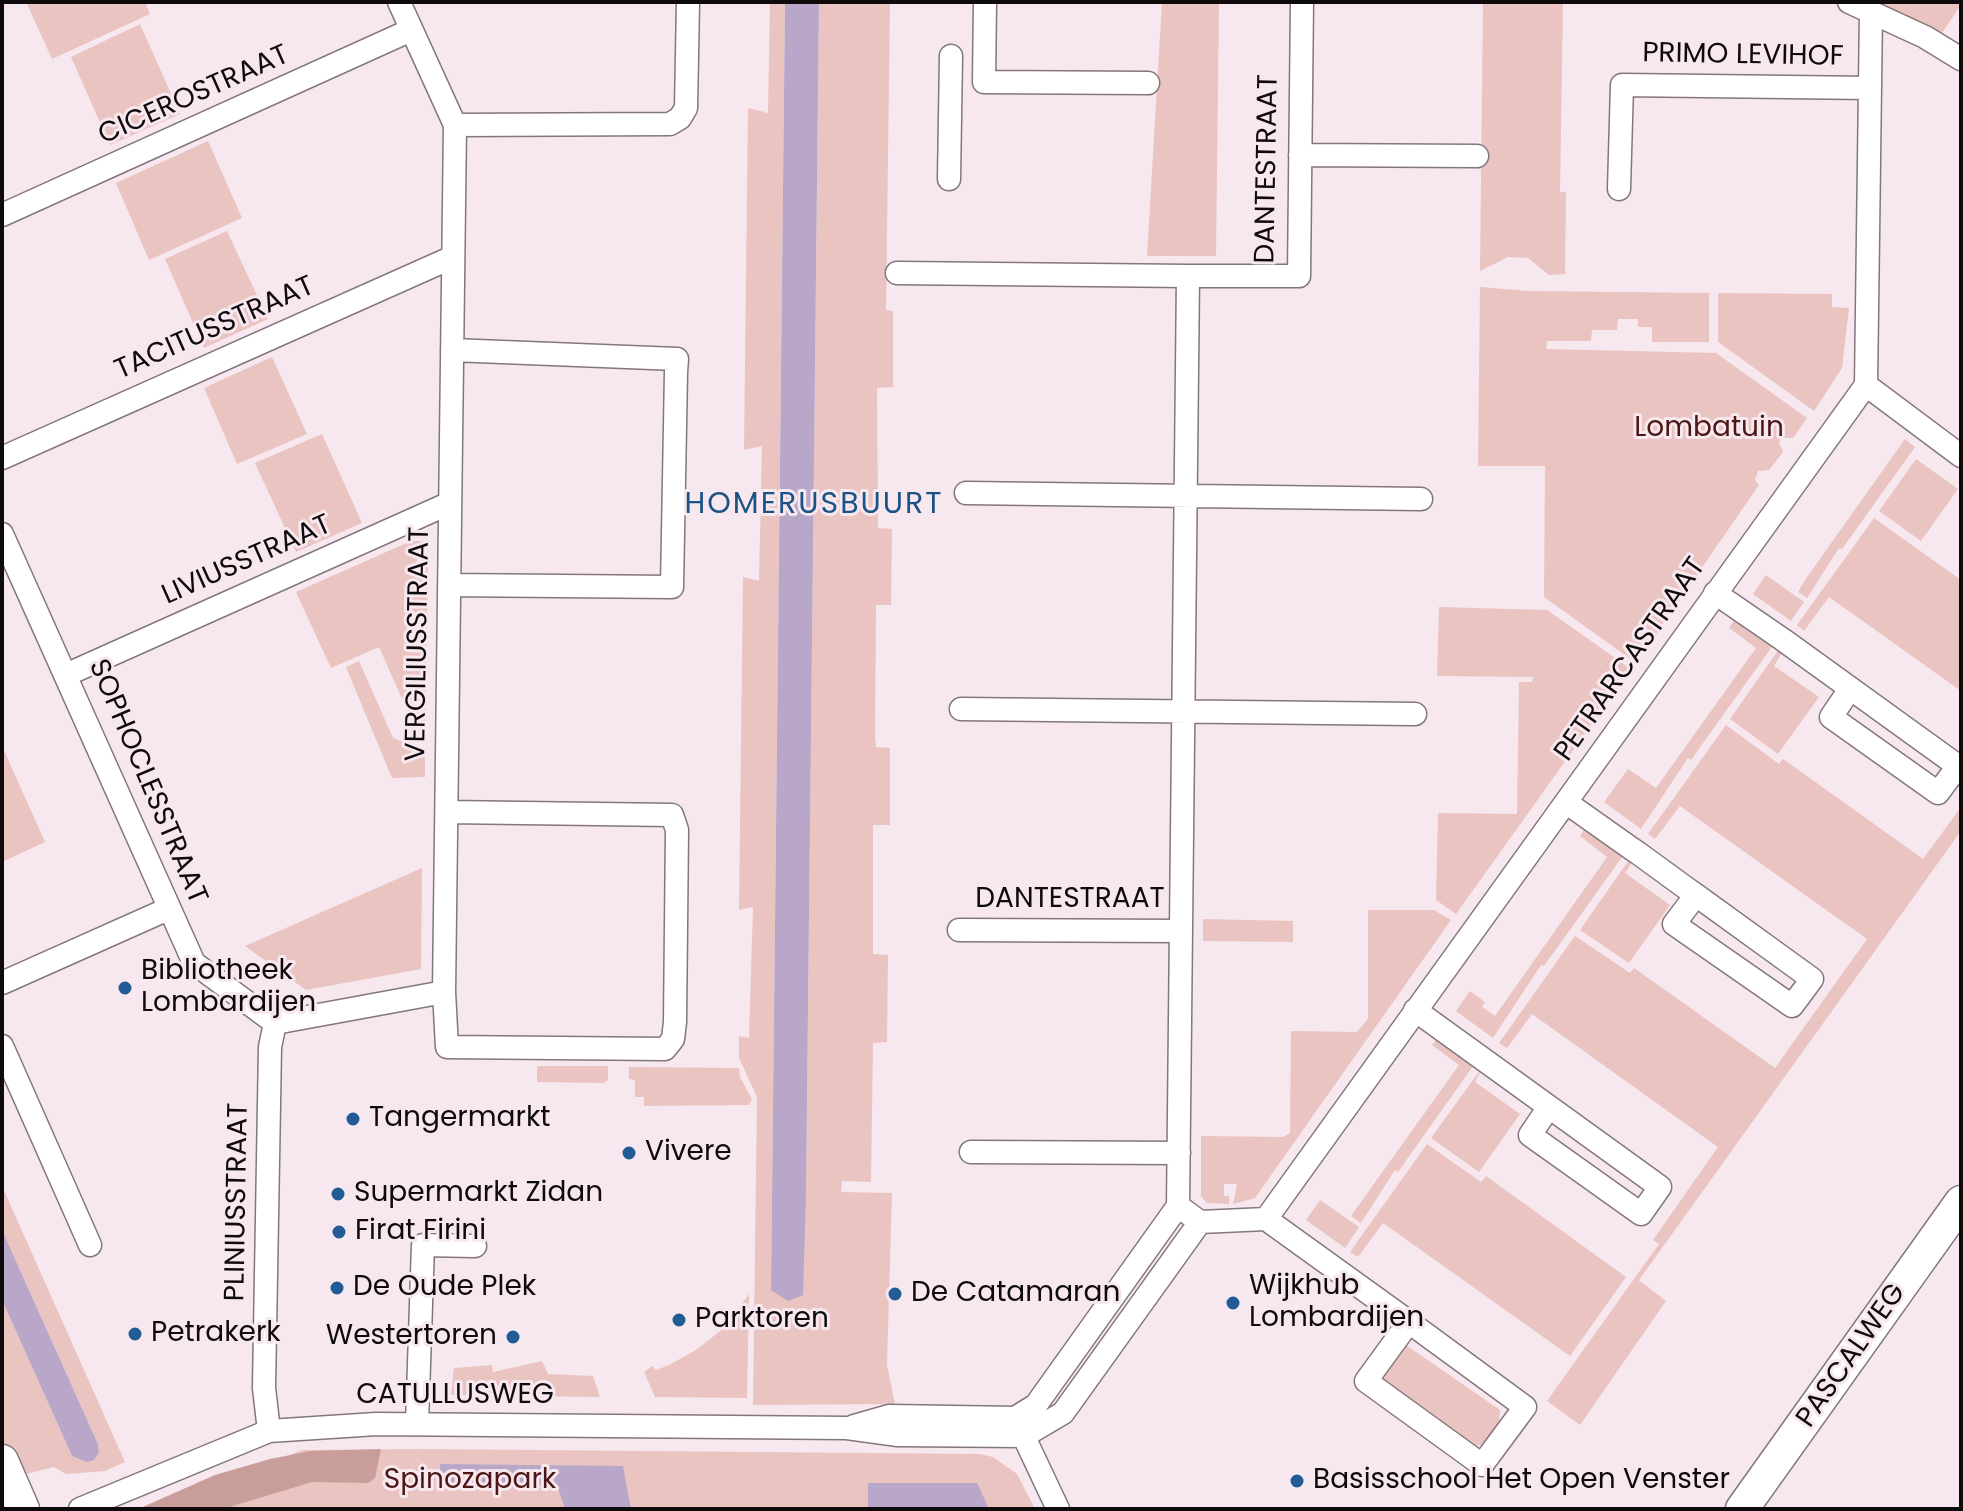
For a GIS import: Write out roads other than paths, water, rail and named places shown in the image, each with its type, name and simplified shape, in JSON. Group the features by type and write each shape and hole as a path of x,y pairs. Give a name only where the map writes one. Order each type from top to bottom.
{"street":[{"name":"VERGILIUSSTRAAT","path":"399,2 455,125 444,992 447,1047 665,1049 673,1039 677,830 672,815 447,812"},
{"path":"455,125 670,124 680,118 686,108 688,2"},
{"path":"984,82 985,2"},
{"name":"DANTESTRAAT","path":"897,273 1299,276 1302,2"},
{"path":"1849,2 1961,59"},
{"path":"1871,11 1866,385 1961,456"},
{"name":"CICEROSTRAAT","path":"2,215 411,30"},
{"path":"949,179 951,56"},
{"path":"950,82 1148,83"},
{"name":"PRIMO LEVIHOF","path":"1619,189 1622,85 1870,88"},
{"path":"1300,155 1477,156"},
{"name":"TACITUSSTRAAT","path":"2,458 453,257"},
{"name":"DANTESTRAAT","path":"1178,1206 1188,276"},
{"path":"449,585 672,587 677,359 452,350"},
{"name":"PETRARCASTRAAT","path":"1266,1219 1866,385"},
{"path":"966,493 1421,499"},
{"name":"LIVIUSSTRAAT","path":"68,674 450,503"},
{"name":"SOPHOCLESSTRAAT","path":"2,534 8,561 68,674 194,963 275,1023"},
{"path":"1715,593 1850,689 1958,766 1938,793 1831,717 1850,689"},
{"path":"961,709 1415,714"},
{"path":"1567,803 1696,895 1812,979 1792,1006 1674,924 1696,895"},
{"path":"2,983 168,909"},
{"name":"DANTESTRAAT","path":"959,930 1181,931"},
{"path":"275,1023 444,992"},
{"path":"1415,1010 1660,1187 1641,1214 1530,1135 1549,1107"},
{"name":"PLINIUSSTRAAT","path":"269,1431 264,1388 270,1047 275,1023"},
{"path":"2,1046 90,1245"},
{"path":"971,1152 1179,1153"},
{"name":"PASCALWEG","path":"1742,1509 1961,1202"},
{"path":"1020,1427 1178,1206 1200,1222 1266,1219 1409,1322 1525,1407 1482,1465 1366,1381 1409,1322"},
{"path":"1020,1427 1063,1413 1200,1222"},
{"path":"417,1424 423,1245 475,1246"},
{"name":"CATULLUSWEG","path":"80,1509 269,1431 417,1424 847,1428 889,1416 1020,1427"},
{"path":"1020,1427 1058,1509"},
{"path":"2,1461 23,1509"}],"place":[{"name":"Bibliotheek Lombardijen","path":"125,988"},
{"name":"Tangermarkt","path":"353,1119"},
{"name":"Vivere","path":"629,1153"},
{"name":"Supermarkt Zidan","path":"338,1194"},
{"name":"Firat Firini","path":"339,1232"},
{"name":"De Oude Plek","path":"337,1288"},
{"name":"De Catamaran","path":"895,1294"},
{"name":"Wijkhub Lombardijen","path":"1233,1303"},
{"name":"Parktoren","path":"679,1320"},
{"name":"Petrakerk","path":"135,1334"},
{"name":"Westertoren","path":"513,1337"},
{"name":"Basisschool Het Open Venster","path":"1297,1481"}],"district":[{"name":"HOMERUSBUURT","path":"814,505"}],"park label":[{"name":"Lombatuin","path":"1709,429"},
{"name":"Spinozapark","path":"470,1481"}]}
